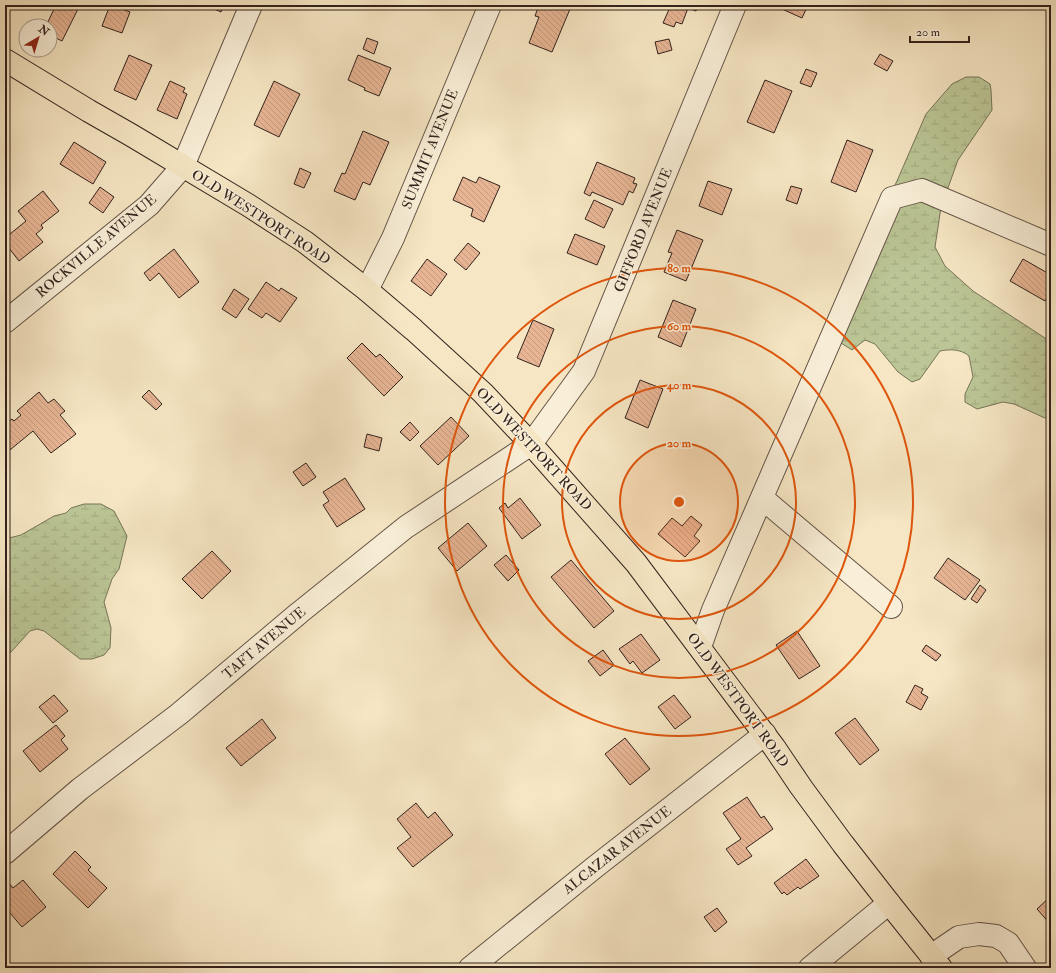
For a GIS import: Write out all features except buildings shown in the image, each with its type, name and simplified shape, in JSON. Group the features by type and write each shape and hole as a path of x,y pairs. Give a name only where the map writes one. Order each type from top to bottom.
{"main road":[{"name":"OLD WESTPORT ROAD","path":"5,60 248,205 305,242 367,290 414,330 483,393 532,444 636,563 765,734 801,787 936,962"}],"street":[{"name":"ROCKVILLE AVENUE","path":"5,322 149,205 183,166 251,5"},
{"name":"SUMMIT AVENUE","path":"367,290 394,238 490,5"},
{"name":"GIFFORD AVENUE","path":"532,444 584,371 735,5"},
{"path":"700,647 713,610 892,198 922,190 1051,246"},
{"name":"TAFT AVENUE","path":"5,853 80,789 179,714 299,613 406,527 532,444"},
{"path":"762,498 892,607"},
{"name":"ALCAZAR AVENUE","path":"470,968 595,867 765,734"},
{"path":"810,968 889,903"},
{"path":"936,962 959,937 979,934 996,936 1008,943 1025,968"}],"green space":[{"path":"966,77 979,77 990,84 992,110 958,160 941,207 935,247 945,266 973,291 1051,341 1051,415 1045,418 1014,404 1003,402 977,409 965,402 965,394 973,377 969,356 962,352 951,350 940,351 920,379 912,382 898,372 875,344 865,340 852,350 841,343 854,266 897,181 926,114 952,84"},
{"path":"84,504 101,504 114,511 127,536 119,569 112,579 104,602 111,628 110,648 104,655 92,659 80,659 44,631 37,629 30,631 11,652 5,656 5,539 21,535 54,516 66,513 71,508"}]}
